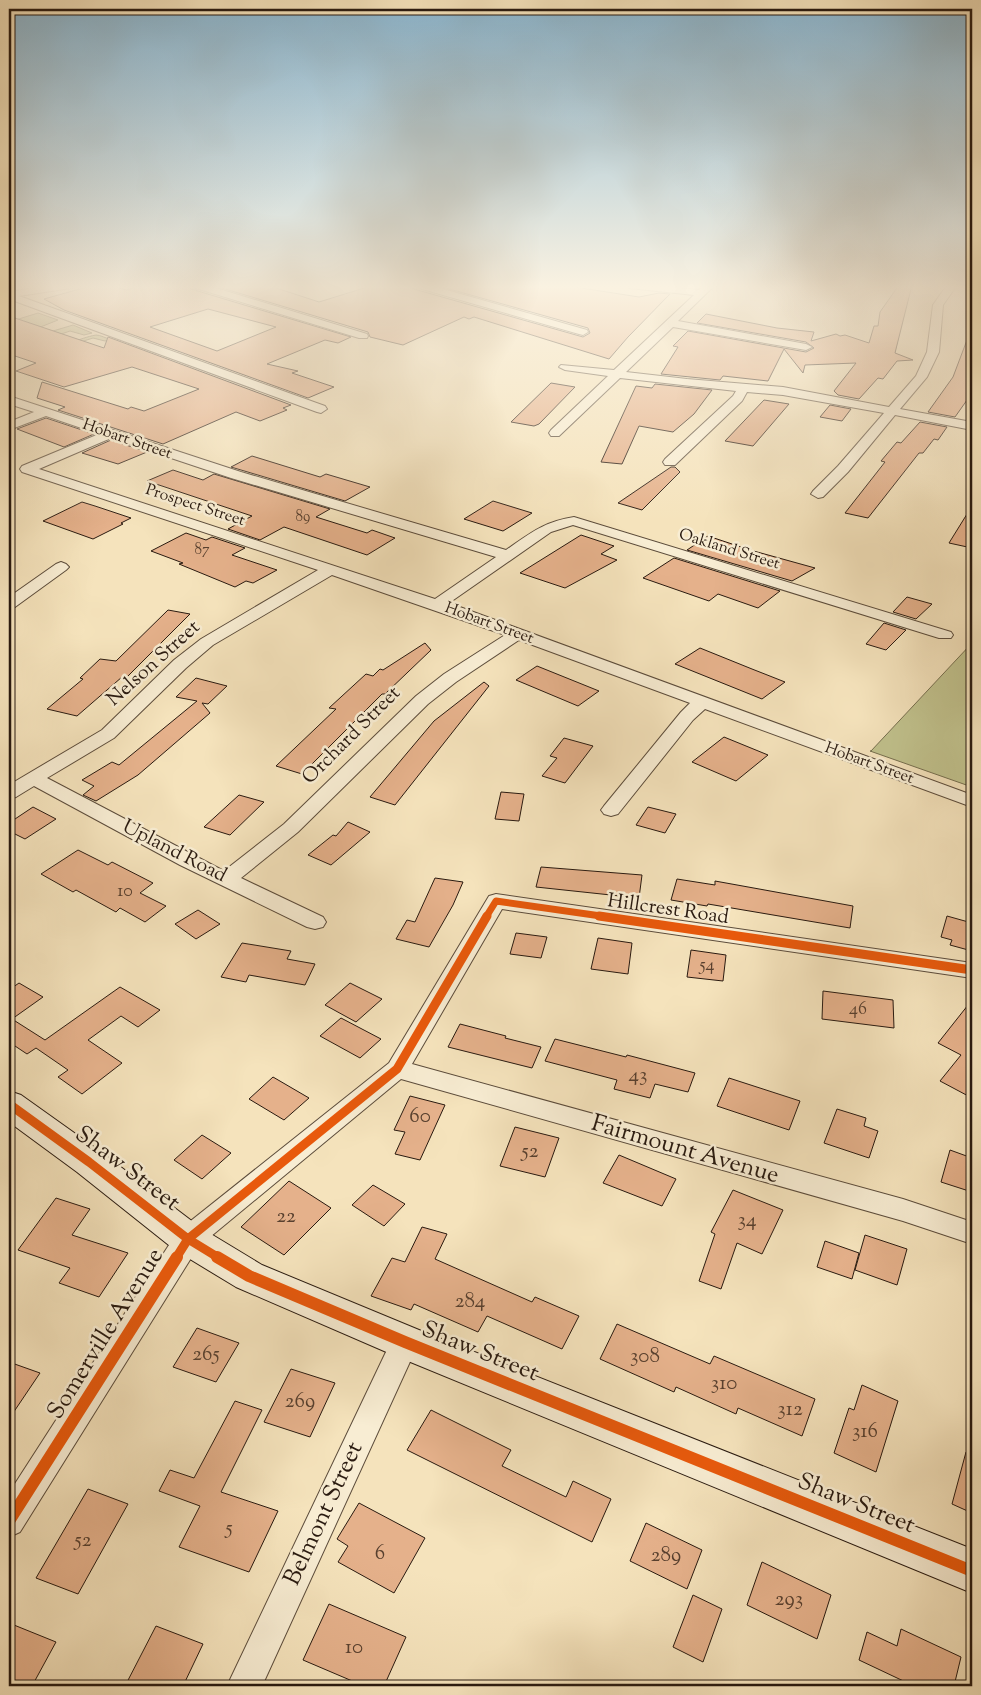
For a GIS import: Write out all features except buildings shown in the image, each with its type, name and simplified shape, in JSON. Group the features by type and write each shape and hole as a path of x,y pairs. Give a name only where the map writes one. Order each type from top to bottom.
{"street":[{"path":"194,364 320,409"},
{"path":"555,433 628,364"},
{"path":"818,494 843,470 918,382 928,364"},
{"path":"565,368 687,384 792,393 972,426"},
{"path":"670,462 738,398 743,388"},
{"name":"Hobart Street","path":"9,400 263,484 507,555"},
{"path":"9,426 45,412"},
{"name":"Prospect Street","path":"110,434 27,469 436,605"},
{"name":"Oakland Street","path":"507,555 552,525 568,521 579,522 945,635"},
{"name":"Hobart Street","path":"436,605 507,555"},
{"path":"9,604 61,567"},
{"name":"Nelson Street","path":"9,793 108,734 198,649 231,627 330,570"},
{"name":"Hobart Street","path":"436,605 972,801"},
{"name":"Orchard Street","path":"227,879 291,828 422,700 450,678 516,634"},
{"path":"611,810 687,716 702,702"},
{"name":"Upland Road","path":"34,779 187,861 315,922"},
{"name":"Hillcrest Road","path":"426,1021 496,901 972,970"},
{"name":"Somerville Avenue","path":"9,1521 188,1239 397,1069 426,1021"},
{"name":"Fairmount Avenue","path":"397,1069 894,1208 972,1233"},
{"name":"Shaw Street","path":"9,1104 89,1162 188,1239 249,1276 405,1342 972,1571"},
{"name":"Belmont Street","path":"244,1686 405,1342"}],"green space":[{"path":"972,643 972,787 870,751 871,751"}],"cycle path":[{"path":"9,1521 188,1239 397,1069 496,901 972,970"},
{"path":"9,1104 89,1162 188,1239 249,1276 405,1342 972,1571"}]}
